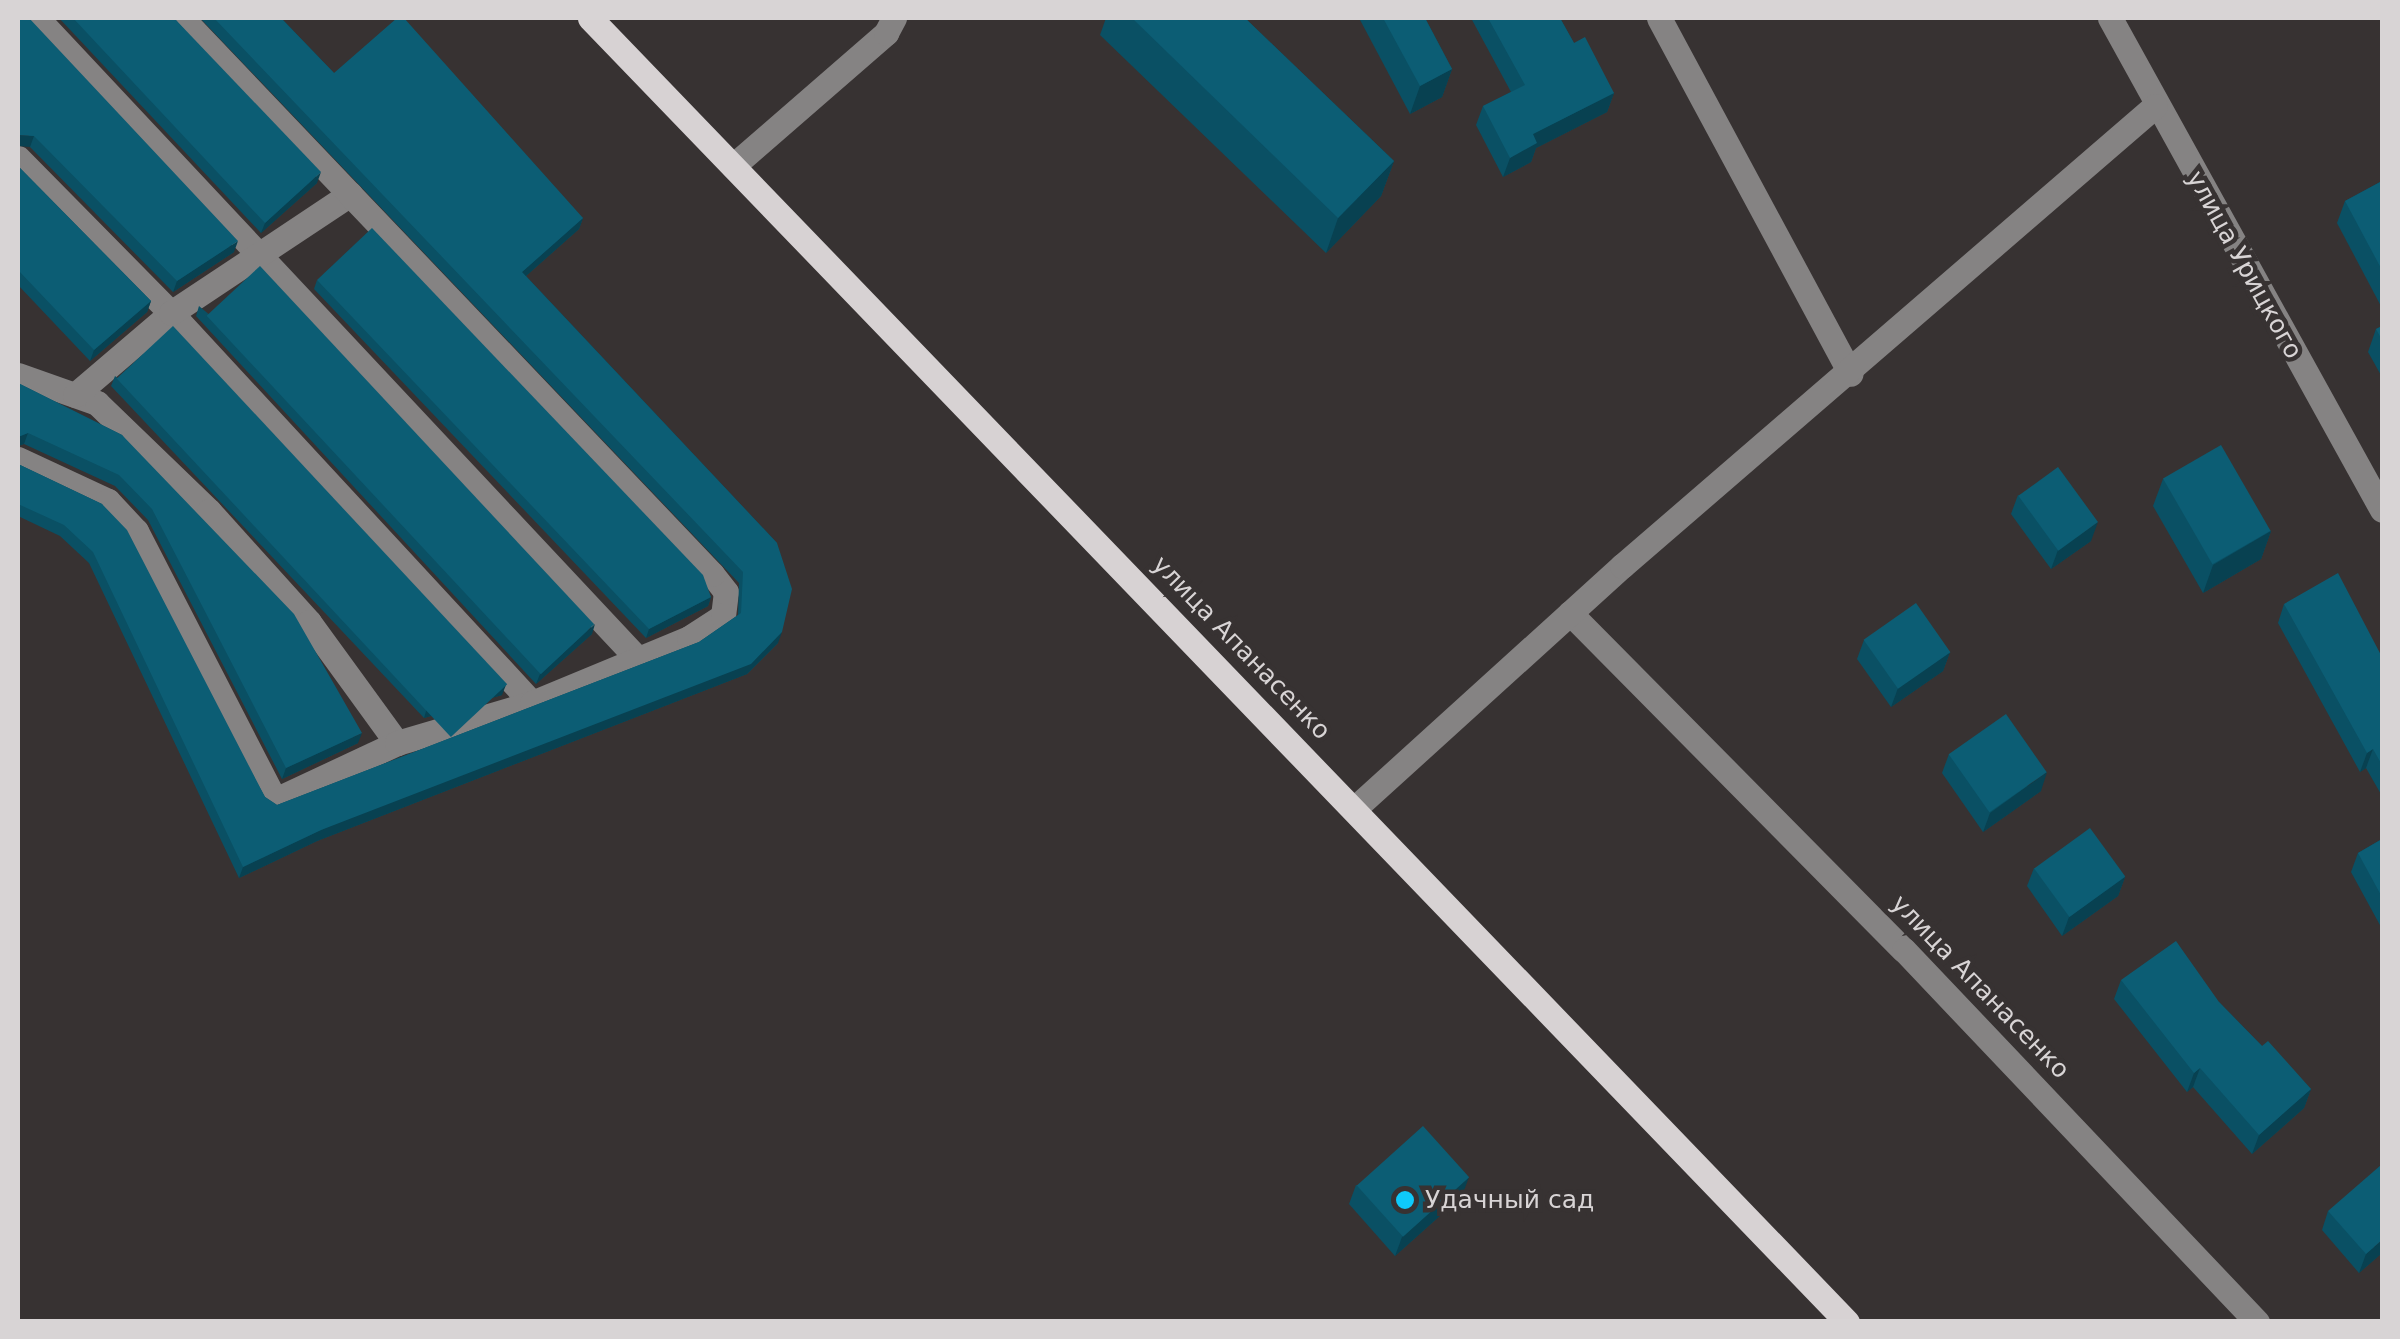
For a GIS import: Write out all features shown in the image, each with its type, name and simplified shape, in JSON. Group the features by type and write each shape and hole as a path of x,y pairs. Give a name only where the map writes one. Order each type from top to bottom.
{"main road":[{"name":"улица Апанасенко","path":"590,18 1848,1322"}],"street":[{"path":"37,18 264,253 636,656"},
{"path":"18,459 108,501 136,531 276,800 397,743 532,703 636,656 689,638 724,616 726,592 182,18"},
{"path":"734,166 886,33 894,18"},
{"path":"1659,18 1851,374"},
{"name":"улица Урицкого","path":"2110,18 2155,106 2382,510"},
{"path":"1354,809 1570,613 1851,374 2155,106"},
{"path":"18,158 171,313 532,703"},
{"path":"75,395 171,313 350,194"},
{"path":"18,375 96,403 210,511 309,622 397,743"},
{"name":"улица Апанасенко","path":"1570,613 1904,950 2257,1322"}],"building":[{"path":"18,18 29,18 238,241 177,281 34,136 18,135"},
{"path":"73,18 174,18 321,172 265,223"},
{"path":"214,18 281,18 334,73 397,18 404,18 583,218 522,272 777,543 792,589 782,632 751,664 321,830 243,867 93,552 64,525 18,504 18,464 102,504 127,530 265,797 277,805 699,642 741,613 743,572"},
{"path":"1132,18 1245,18 1394,161 1338,218"},
{"path":"1383,18 1425,18 1452,69 1420,86"},
{"path":"1488,18 1560,18 1574,43 1585,37 1614,93 1533,134 1537,143 1510,158 1483,106 1525,85"},
{"path":"18,166 151,301 94,350 18,270"},
{"path":"2382,181 2382,270 2345,201"},
{"path":"372,228 703,575 711,597 649,629 317,280"},
{"path":"260,266 594,624 541,674 207,316"},
{"path":"173,326 507,684 451,737 117,379"},
{"path":"18,383 122,435 294,614 362,733 286,768 152,509 119,475 28,433 18,437"},
{"path":"2221,445 2270,531 2212,564 2163,478"},
{"path":"2058,467 2098,522 2058,551 2018,496"},
{"path":"2338,573 2382,657 2382,765 2373,749 2367,753 2284,604"},
{"path":"1916,603 1950,652 1898,689 1864,640"},
{"path":"2006,714 2047,772 1989,812 1949,754"},
{"path":"2090,828 2125,877 2069,917 2034,869"},
{"path":"2382,839 2382,897 2358,853"},
{"path":"2176,941 2219,1002 2262,1046 2268,1041 2311,1089 2259,1135 2200,1068 2194,1073 2121,980"},
{"name":"Удачный сад","path":"1423,1126 1469,1177 1403,1237 1357,1186"},
{"path":"2381,1165 2382,1240 2366,1254 2328,1211"}],"place":[{"name":"Удачный сад","path":"1405,1200"}]}
